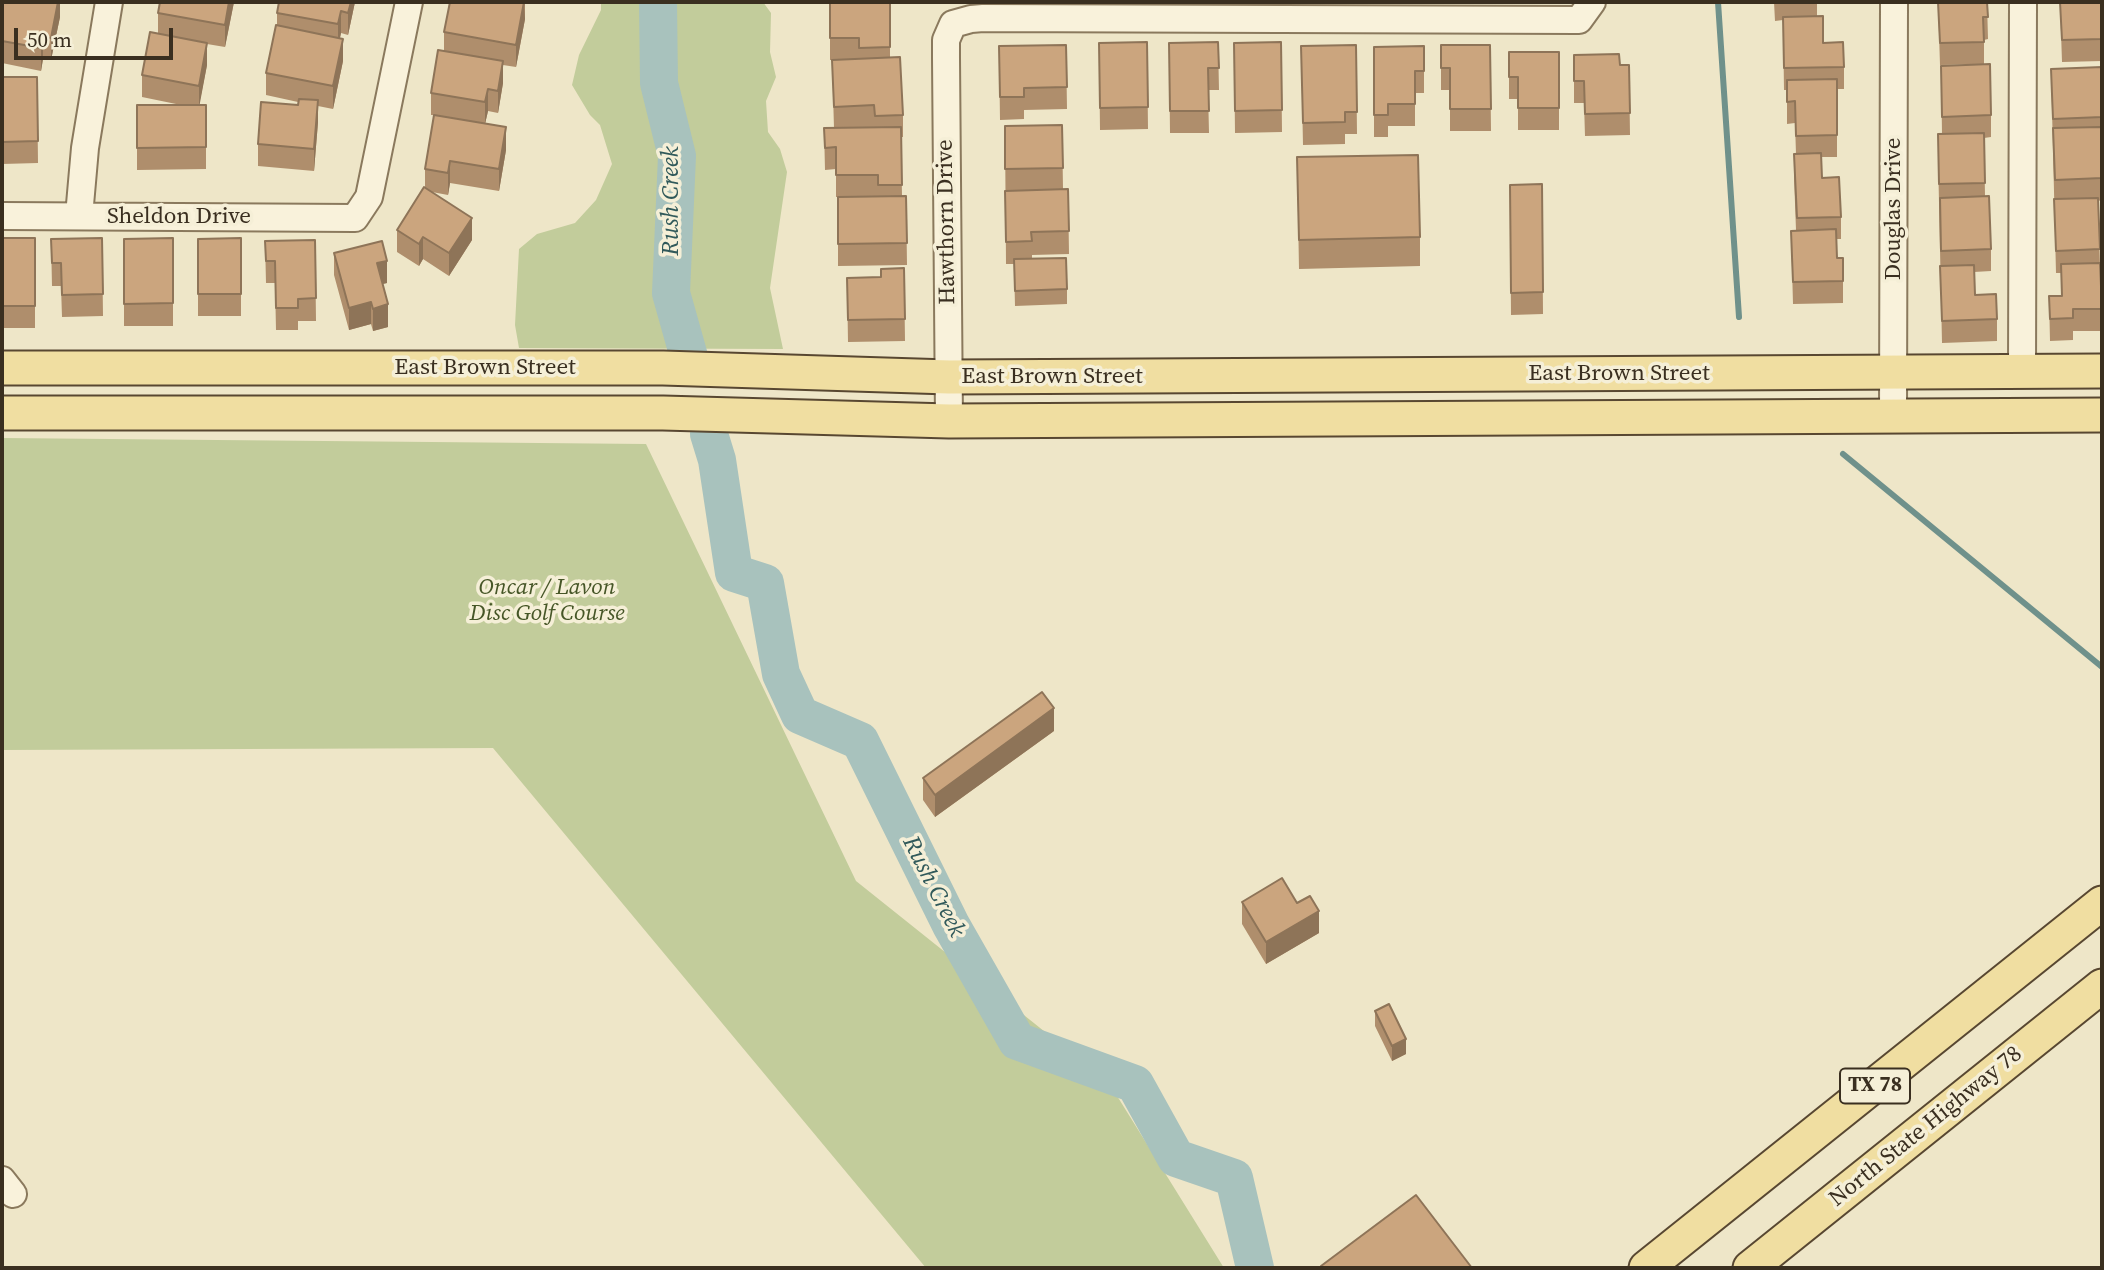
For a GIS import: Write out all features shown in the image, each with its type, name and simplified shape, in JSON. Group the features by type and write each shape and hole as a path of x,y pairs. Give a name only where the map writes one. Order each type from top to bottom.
{"main road":[{"name":"East Brown Street","path":"2,368 663,368 949,377 2102,371"},
{"path":"1268,376 1268,421"},
{"name":"East Brown Street","path":"2,413 663,413 949,421 2102,415"},
{"name":"TX 78","path":"1646,1268 2102,903"},
{"name":"North State Highway 78","path":"1750,1268 2102,986"}],"street":[{"path":"79,216 85,148 109,2"},
{"name":"Sheldon Drive","path":"2,216 355,218 369,197 409,2"},
{"name":"Douglas Drive","path":"1893,416 1894,2"},
{"path":"2022,371 2023,2"},
{"name":"Hawthorn Drive","path":"949,421 946,40 953,24 971,19 995,18 1579,20 1592,3"}],"green space":[{"path":"601,2 763,2 771,13 770,52 776,77 766,101 768,132 780,149 787,172 770,288 783,349 519,348 515,325 519,249 537,234 575,223 596,200 612,164 600,125 590,115 572,85 579,55 601,10"},
{"name":"Oncar / Lavon Disc Golf Course","path":"2,438 646,444 856,881 1109,1083 1224,1268 926,1268 493,748 2,750"}],"building":[{"path":"2,2 58,2 51,38 43,37 41,48 2,41"},
{"path":"160,2 229,2 225,25 158,13"},
{"path":"279,2 351,2 348,13 341,11 338,24 277,13"},
{"path":"450,2 524,2 516,45 444,32"},
{"path":"830,2 890,2 890,47 859,48 859,38 830,38"},
{"path":"1938,2 1987,2 1988,17 1983,17 1984,42 1940,43"},
{"path":"2060,2 2102,2 2102,39 2062,40"},
{"path":"1823,16 1823,43 1843,42 1844,67 1784,68 1783,17"},
{"path":"276,25 343,39 333,86 266,73"},
{"path":"150,32 207,43 199,86 142,75"},
{"path":"1147,42 1148,107 1100,108 1099,43"},
{"path":"1218,42 1219,68 1208,68 1209,111 1170,111 1169,43"},
{"path":"1281,42 1282,110 1235,111 1234,43"},
{"path":"1066,45 1067,87 1024,88 1024,97 1000,97 999,46"},
{"path":"1356,45 1357,112 1345,112 1345,122 1303,123 1301,46"},
{"path":"1441,45 1490,45 1491,109 1450,109 1450,68 1441,68"},
{"path":"1424,46 1424,71 1415,71 1415,104 1388,104 1388,115 1374,115 1374,47"},
{"path":"438,50 503,61 498,91 488,89 485,102 431,93"},
{"path":"1509,52 1559,52 1559,108 1518,108 1518,77 1509,77"},
{"path":"1619,54 1620,65 1629,65 1630,113 1585,114 1584,81 1574,81 1574,55"},
{"path":"900,57 903,115 875,116 874,105 834,107 832,60"},
{"path":"1990,64 1991,115 1942,117 1941,66"},
{"path":"2102,67 2102,117 2053,119 2051,69"},
{"path":"2,77 37,77 38,141 2,142"},
{"path":"1837,79 1837,135 1796,136 1795,101 1787,102 1787,80"},
{"path":"299,99 318,100 314,149 258,144 261,102 298,105"},
{"path":"137,105 206,105 206,147 137,148"},
{"path":"434,115 506,127 499,169 450,161 448,173 425,169"},
{"path":"1062,125 1063,168 1005,169 1005,126"},
{"path":"901,127 902,185 878,185 878,175 836,175 836,147 825,148 824,128"},
{"path":"2101,127 2102,178 2055,180 2053,128"},
{"path":"1984,133 1985,183 1939,184 1938,134"},
{"path":"1821,153 1822,178 1839,177 1841,217 1797,218 1794,154"},
{"path":"1418,155 1420,237 1299,240 1297,157"},
{"path":"1542,184 1543,292 1511,293 1510,185"},
{"path":"424,187 472,218 449,253 423,237 419,244 397,230"},
{"path":"1068,189 1069,231 1031,232 1032,241 1006,242 1005,191"},
{"path":"906,196 907,243 838,244 838,197"},
{"path":"1989,196 1991,249 1941,251 1940,198"},
{"path":"2098,198 2100,249 2056,251 2054,199"},
{"path":"1836,229 1837,258 1843,258 1843,281 1793,282 1791,231"},
{"path":"2,238 35,238 35,306 2,306"},
{"path":"102,238 103,294 62,295 61,263 52,263 51,239"},
{"path":"173,238 173,303 124,304 124,239"},
{"path":"241,238 241,294 198,294 198,239"},
{"path":"315,240 316,298 298,299 298,308 276,308 275,261 266,261 265,241"},
{"path":"382,241 387,261 377,263 388,304 373,309 371,302 349,308 334,253"},
{"path":"1066,258 1067,289 1015,291 1014,259"},
{"path":"2100,263 2102,309 2073,309 2073,318 2050,319 2049,296 2062,296 2061,264"},
{"path":"1974,265 1975,295 1996,294 1997,319 1942,321 1940,266"},
{"path":"904,268 905,319 848,320 847,278 881,277 881,269"},
{"path":"1042,692 1054,708 935,795 923,778"},
{"path":"1282,878 1297,903 1310,896 1319,911 1266,942 1242,902"},
{"path":"1389,1004 1406,1039 1392,1046 1375,1011"},
{"path":"1416,1195 1472,1268 1321,1266"}],"waterway":[{"name":"Rush Creek","path":"658,2 659,83 677,156 671,293 689,357"},
{"path":"1718,2 1739,317"},
{"name":"Rush Creek","path":"709,434 717,460 734,573 765,583 781,674 800,715 860,741 951,925 1017,1041 1135,1084 1176,1158 1234,1178 1255,1268"},
{"path":"1843,454 2102,667"}]}
